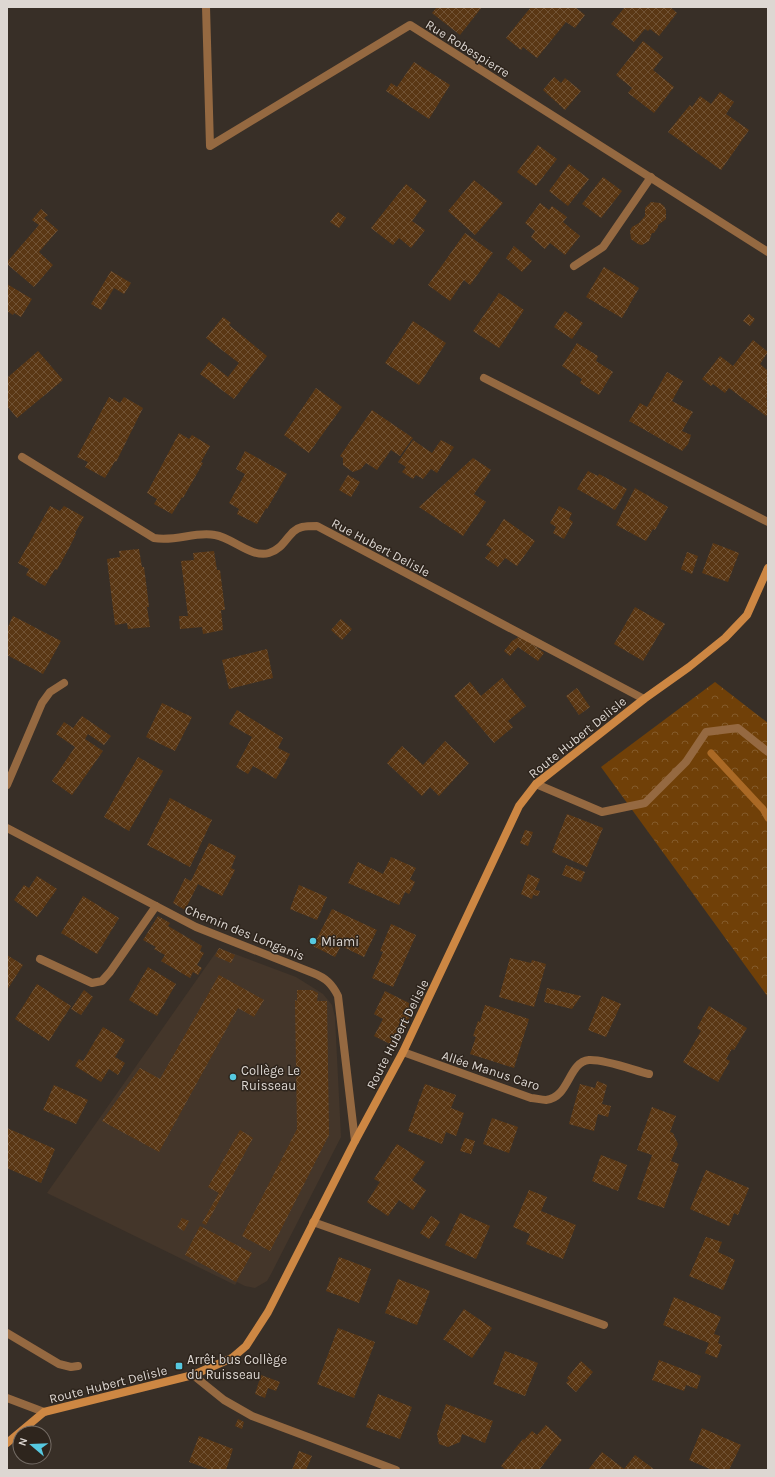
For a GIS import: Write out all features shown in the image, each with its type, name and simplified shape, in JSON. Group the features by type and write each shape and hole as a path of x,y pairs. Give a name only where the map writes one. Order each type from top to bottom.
{"main road":[{"name":"Route Hubert Delisle","path":"7,1443 44,1412 193,1375 232,1358 246,1346 268,1312 355,1141 403,1052 519,806 536,784 644,699 689,667 725,638 747,615 768,568"}],"street":[{"name":"Rue Robespierre","path":"206,7 210,146 410,25 768,252"},
{"path":"574,266 603,247 651,178"},
{"path":"484,378 768,522"},
{"name":"Rue Hubert Delisle","path":"22,457 154,538 165,540 203,534 215,534 227,538 254,552 262,554 270,553 284,545 290,534 296,529 302,526 317,526 644,699"},
{"path":"7,785 42,703 50,692 64,683"},
{"path":"536,784 602,812 646,803 686,762 706,732 738,728 768,752"},
{"name":"Chemin des Longanis","path":"7,828 196,927 313,973 324,978 332,985 338,996 355,1141"},
{"path":"40,959 92,983 102,981 110,972 156,906"},
{"name":"Allée Manus Caro","path":"403,1052 530,1098 546,1100 561,1093 577,1066 588,1060 602,1061 649,1074"},
{"path":"313,1222 604,1325"},
{"path":"7,1334 58,1364 71,1367 78,1366"},
{"path":"193,1375 224,1400 252,1416 396,1470"},
{"path":"7,1398 44,1412"}],"shaded area":[{"name":"Collège Le Ruisseau","path":"219,948 296,977 323,994 332,1005 335,1017 341,1137 271,1274 267,1281 255,1288 245,1286 237,1282 235,1285 47,1193"}],"green space":[{"path":"715,682 768,723 768,997 601,767"}],"building":[{"path":"437,7 482,7 460,35 432,13"},
{"path":"531,7 575,7 585,15 575,28 566,22 537,58 523,47 521,50 506,38"},
{"path":"625,7 670,7 677,13 659,36 650,29 648,31 645,29 634,42 611,24"},
{"path":"643,41 663,57 653,70 674,87 654,113 628,93 632,88 616,75"},
{"path":"414,62 450,85 429,119 386,91 391,83 397,87"},
{"path":"554,77 561,83 565,78 581,91 565,110 543,90"},
{"path":"720,92 734,102 726,114 749,130 721,170 668,132 690,105 692,107 700,96 711,104"},
{"path":"538,145 557,159 536,186 517,172"},
{"path":"569,164 589,179 568,206 549,191"},
{"path":"603,177 622,191 601,218 582,204"},
{"path":"474,180 503,203 475,235 448,211"},
{"path":"406,184 427,201 412,221 425,230 411,248 399,238 393,245 371,228"},
{"path":"651,202 660,203 664,206 666,210 666,219 658,225 654,233 652,233 649,241 642,245 638,244 631,239 630,231 632,227 639,223 645,216 645,208"},
{"path":"540,203 549,210 552,206 567,217 563,222 580,236 565,255 550,243 545,249 531,237 535,231 525,223"},
{"path":"41,209 48,215 44,218 58,230 39,252 53,265 34,287 7,264 7,262 39,225 32,220"},
{"path":"338,212 346,218 339,228 330,222"},
{"path":"465,233 493,253 470,285 464,280 450,301 428,285"},
{"path":"514,246 532,261 522,272 506,258"},
{"path":"604,267 639,288 622,318 586,297"},
{"path":"111,271 131,283 124,294 114,288 101,310 91,304"},
{"path":"7,284 32,299 21,317 14,313 13,315 7,311"},
{"path":"499,293 524,310 499,348 473,331"},
{"path":"565,311 583,323 572,339 554,327"},
{"path":"749,314 755,319 750,326 743,321"},
{"path":"223,317 231,323 229,325 267,356 234,399 200,374 209,362 228,377 239,363 206,338"},
{"path":"413,321 446,343 419,385 385,363"},
{"path":"753,340 768,352 760,364 768,371 768,396 766,399 768,400 768,413 766,416 729,388 725,393 713,384 711,386 702,379 720,356 733,366"},
{"path":"577,343 598,356 596,361 613,372 599,395 580,383 582,379 562,366"},
{"path":"38,351 63,380 17,418 7,406 7,378"},
{"path":"667,372 683,381 672,401 693,412 682,431 691,435 688,444 682,451 629,421 640,403 647,407"},
{"path":"316,388 342,407 309,453 284,435"},
{"path":"109,397 120,403 124,397 143,408 116,462 115,461 105,478 85,467 88,462 77,457"},
{"path":"372,410 413,438 400,456 391,450 377,470 366,463 361,469 353,472 343,465 343,458 340,456"},
{"path":"179,433 189,439 192,435 210,446 201,462 203,463 172,514 154,504 157,499 147,493"},
{"path":"413,440 432,453 441,440 454,447 437,473 431,469 423,479 416,475 413,479 402,472 406,467 398,462"},
{"path":"245,451 287,474 257,524 237,514 239,509 229,503 245,474 236,469"},
{"path":"473,458 491,470 474,494 486,502 463,536 419,507"},
{"path":"588,471 598,476 599,474 627,489 615,510 577,489"},
{"path":"348,475 360,482 351,497 339,490"},
{"path":"635,488 668,507 655,530 653,529 646,541 616,525"},
{"path":"50,506 60,511 64,506 84,517 57,570 55,569 45,586 26,575 29,569 18,563"},
{"path":"559,506 572,513 569,519 573,522 564,539 553,533 556,527 550,523"},
{"path":"504,519 535,541 517,566 505,558 498,567 485,558 492,549 486,545"},
{"path":"713,543 739,553 728,582 702,573"},
{"path":"139,549 142,567 144,567 150,627 128,629 127,623 115,625 107,559 120,557 119,551"},
{"path":"214,551 217,570 220,570 225,610 221,610 223,630 203,634 202,627 180,629 179,616 188,616 181,561 194,560 193,553"},
{"path":"687,552 698,556 692,574 681,569"},
{"path":"635,607 665,624 643,661 614,644"},
{"path":"13,616 61,641 43,674 7,655 7,629"},
{"path":"341,619 352,629 342,640 331,630"},
{"path":"522,635 544,653 538,661 518,647 510,656 504,651 512,641"},
{"path":"267,649 273,678 229,689 222,660"},
{"path":"502,678 526,706 508,721 513,727 494,743 454,696 470,682 481,696"},
{"path":"577,688 590,707 579,715 566,696"},
{"path":"162,703 192,717 175,751 146,737"},
{"path":"237,710 283,738 278,748 290,754 276,779 253,766 248,774 236,767 252,737 229,724"},
{"path":"82,716 111,736 104,745 88,734 85,739 103,751 72,795 52,781 75,747 56,734 64,722 73,728"},
{"path":"445,741 469,763 439,796 430,787 422,796 387,763 402,746 423,765"},
{"path":"138,757 163,771 129,831 104,817"},
{"path":"170,798 212,820 190,867 147,845"},
{"path":"567,814 603,828 587,867 552,852"},
{"path":"525,830 533,832 528,846 520,843"},
{"path":"209,843 236,856 231,868 235,870 222,896 198,884 185,910 173,903 185,878 191,881"},
{"path":"391,857 416,868 410,879 415,882 409,894 405,892 399,905 348,883 358,862 383,874"},
{"path":"566,865 585,872 581,882 562,875"},
{"path":"528,874 540,879 535,890 540,891 538,896 533,895 532,899 521,894"},
{"path":"37,876 57,889 37,917 14,900 24,885 29,888"},
{"path":"299,885 327,897 317,920 290,909"},
{"path":"83,896 119,918 97,954 61,933"},
{"path":"332,909 377,930 364,957 341,946 335,957 313,946"},
{"path":"158,916 170,923 168,926 202,946 200,951 204,953 197,965 202,968 198,975 193,972 190,978 161,961 165,955 154,949 156,947 143,940"},
{"path":"391,924 416,935 393,987 372,978 383,952 380,951"},
{"path":"219,948 235,955 231,963 215,956"},
{"path":"7,955 23,965 7,990"},
{"path":"510,958 531,963 532,960 546,964 534,1007 499,997"},
{"path":"148,967 176,984 157,1016 129,1000"},
{"path":"219,975 264,1000 254,1017 238,1008 159,1152 102,1121 140,1068 160,1079"},
{"path":"37,984 71,1006 49,1041 15,1019"},
{"path":"547,988 581,996 572,1009 544,1002"},
{"path":"84,990 93,997 81,1015 71,1009"},
{"path":"297,990 312,990 318,993 317,1001 327,1001 329,1135 270,1251 242,1236 297,1129 295,1000 297,1001"},
{"path":"385,991 415,1006 396,1047 374,1036 383,1019 374,1014"},
{"path":"602,996 621,1004 606,1037 588,1030"},
{"path":"485,1005 529,1019 514,1068 470,1054 476,1037 473,1036 478,1021 480,1022"},
{"path":"709,1006 747,1028 734,1050 732,1049 726,1059 730,1061 718,1082 683,1062 701,1031 697,1028"},
{"path":"103,1027 125,1040 115,1057 125,1063 118,1075 109,1069 101,1082 75,1066 79,1059 83,1061"},
{"path":"597,1081 607,1085 602,1104 611,1106 608,1117 598,1114 594,1131 569,1124 580,1084 595,1088"},
{"path":"425,1084 456,1095 451,1108 464,1113 456,1136 446,1132 442,1144 408,1131"},
{"path":"54,1085 88,1100 76,1124 43,1110"},
{"path":"652,1107 676,1116 670,1132 673,1133 678,1144 671,1161 679,1164 664,1208 637,1199 652,1155 637,1150"},
{"path":"492,1118 518,1127 509,1153 483,1144"},
{"path":"7,1128 55,1149 41,1183 7,1168"},
{"path":"240,1130 253,1138 206,1225 202,1223 219,1193 208,1187"},
{"path":"465,1138 475,1141 471,1154 460,1151"},
{"path":"397,1144 425,1162 412,1180 426,1190 413,1210 399,1200 388,1216 367,1202 380,1182 374,1179"},
{"path":"601,1155 627,1165 618,1191 592,1181"},
{"path":"706,1170 749,1188 738,1215 734,1213 729,1226 690,1209"},
{"path":"529,1190 547,1197 541,1211 576,1225 563,1259 526,1244 530,1234 513,1227"},
{"path":"460,1213 490,1226 476,1259 445,1245"},
{"path":"431,1216 440,1222 429,1239 420,1233"},
{"path":"182,1218 189,1221 184,1231 177,1227"},
{"path":"200,1226 252,1253 236,1282 185,1255"},
{"path":"706,1237 722,1242 718,1252 735,1260 723,1290 689,1276"},
{"path":"339,1257 371,1269 359,1303 326,1291"},
{"path":"398,1279 430,1291 417,1325 385,1313"},
{"path":"674,1297 721,1317 714,1334 720,1336 718,1343 722,1345 717,1358 705,1353 709,1343 663,1325"},
{"path":"464,1309 492,1328 472,1358 443,1339"},
{"path":"338,1328 375,1342 354,1398 317,1384"},
{"path":"505,1351 538,1363 525,1396 493,1384"},
{"path":"659,1360 701,1376 697,1389 686,1385 684,1391 652,1380"},
{"path":"581,1361 593,1372 576,1392 566,1383 569,1380 567,1378"},
{"path":"261,1375 280,1382 276,1391 268,1388 265,1398 255,1394"},
{"path":"378,1394 412,1407 400,1439 366,1427"},
{"path":"446,1404 493,1421 485,1443 462,1434 460,1442 448,1447 439,1444 437,1434"},
{"path":"238,1419 244,1422 242,1429 235,1426"},
{"path":"546,1425 562,1440 539,1470 506,1470 501,1466 523,1439 524,1440 532,1431 537,1435"},
{"path":"702,1428 741,1445 729,1470 712,1470 689,1460"},
{"path":"199,1436 233,1449 226,1470 211,1470 189,1462"},
{"path":"299,1451 312,1456 306,1470 292,1470"},
{"path":"602,1452 624,1469 635,1455 655,1470 588,1470"}],"waterway":[{"path":"711,753 763,809 768,818"}],"place":[{"name":"Miami","path":"313,941"},
{"name":"Collège Le Ruisseau","path":"233,1077"},
{"name":"Arrêt bus Collège du Ruisseau","path":"179,1366"}]}
